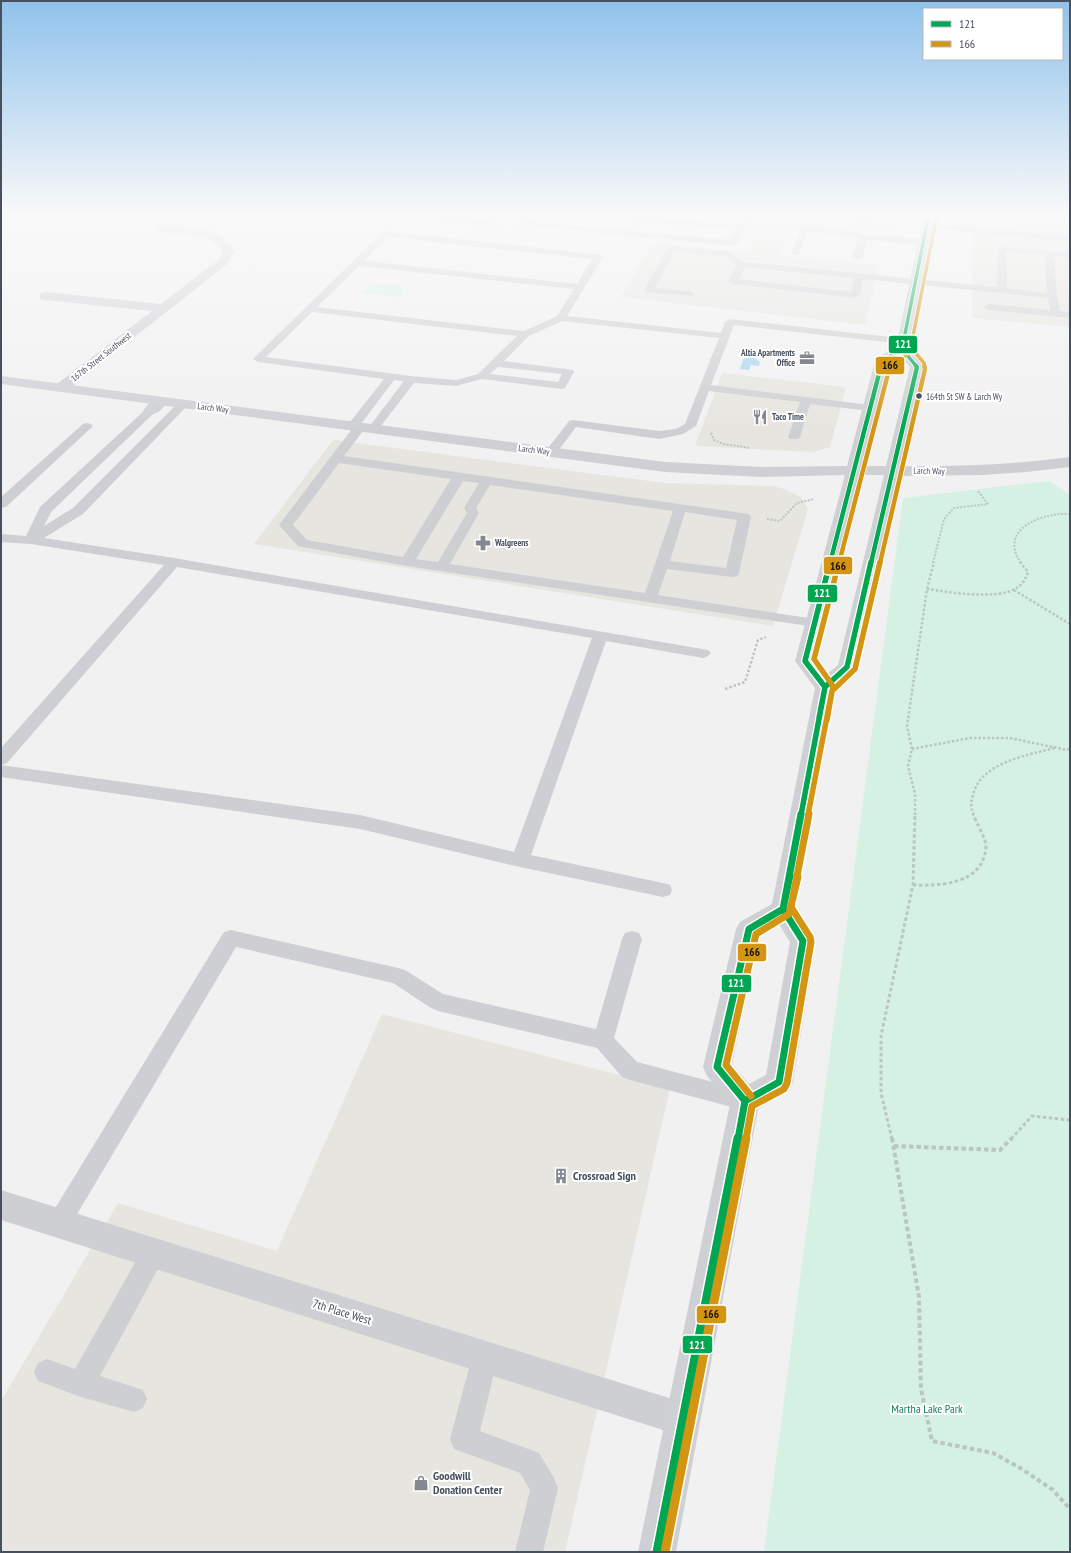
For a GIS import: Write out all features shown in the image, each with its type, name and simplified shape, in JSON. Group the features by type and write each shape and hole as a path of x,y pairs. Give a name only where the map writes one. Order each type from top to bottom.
{"main road":[{"path":"825,687 805,661 882,360 903,345 915,285"},
{"path":"745,1101 780,1082 803,941 783,909 825,687 847,666 917,367 903,345"},
{"name":"Larch Way","path":"2,381 161,400 665,467 730,471 854,469 892,470"},
{"path":"656,1552 745,1101 718,1067 749,929 783,909"}],"street":[{"name":"167th Street Southwest","path":"62,388 193,285"},
{"path":"45,296 163,308"},
{"path":"150,411 161,400"},
{"name":"Larch Way","path":"892,470 972,471 1032,467 1070,462"},
{"name":"7th Place West","path":"1,1205 682,1418"}],"lane":[{"path":"334,285 258,359 391,377 456,383 482,376 561,386 569,372 495,363"},
{"path":"561,318 580,287 566,285"},
{"path":"652,285 650,290 688,294"},
{"path":"772,285 855,295 857,285"},
{"path":"943,285 1052,296"},
{"path":"1002,285 1002,291"},
{"path":"1051,285 1056,313"},
{"path":"989,307 1070,315"},
{"path":"310,309 525,334"},
{"path":"482,376 525,334 561,318 724,336"},
{"path":"551,452 573,423 660,435 679,432 690,426 730,322 903,345"},
{"path":"362,427 391,377"},
{"path":"411,379 362,427 286,525 303,544 407,562 815,623"},
{"path":"705,387 870,408"},
{"path":"794,437 806,400"},
{"path":"31,540 78,511 183,404"},
{"path":"31,540 45,510 150,411"},
{"path":"1,504 87,426"},
{"path":"336,459 744,517 732,573 662,564"},
{"path":"407,562 459,477"},
{"path":"442,567 473,513 470,508 486,481"},
{"path":"74,483 102,486"},
{"path":"650,598 680,508"},
{"path":"1,538 31,540 174,562 703,653"},
{"path":"1,759 174,562"},
{"path":"520,860 600,636"},
{"path":"1,771 360,822 520,860 663,890"},
{"path":"59,1223 231,938 398,976 438,1002 603,1040 630,1070 745,1101"},
{"path":"603,1040 632,939"},
{"path":"80,1384 154,1254"},
{"path":"485,1357 464,1439 529,1463 544,1488 528,1552"},
{"path":"47,1372 80,1384 134,1400"}],"path":[{"path":"711,429 711,435 714,440 734,447 757,449"},
{"path":"975,487 988,504 954,508 944,519 927,589 907,726 912,749 908,766 915,794 913,885 881,1036 881,1093 894,1146 919,1297 921,1389 932,1441 993,1453 1022,1469 1053,1490 1070,1509"},
{"path":"744,517 780,521 797,503 814,499"},
{"path":"927,589 989,595 1014,590 1024,581 1028,572 1017,556 1014,547 1017,533 1028,524 1045,516 1063,512 1070,514"},
{"path":"1014,590 1070,624"},
{"path":"725,688 745,682 758,640 764,637 770,638"},
{"path":"912,749 970,738 1010,738 1054,748 1067,750 1070,748"},
{"path":"913,885 936,886 964,880 980,865 986,845 970,806 975,784 991,769 1015,759 1054,748"},
{"path":"894,1146 1000,1150 1032,1116 1070,1120"}],"shaded area":[{"path":"628,285 875,285 865,325 621,297"},
{"path":"972,285 1070,285 1070,327 972,318"},
{"path":"722,373 846,387 830,447 814,452 695,446"},
{"path":"333,440 665,483 773,486 784,489 801,497 808,509 773,626 254,544"},
{"path":"382,1014 670,1088 565,1552 1,1552 1,1401 118,1203 277,1251"}],"green space":[{"path":"401,285 404,290 399,297 361,293 370,286"},
{"name":"Martha Lake Park","path":"1049,481 1070,495 1070,1552 764,1552 903,498"}],"water":[{"path":"745,354 752,356 760,362 759,366 751,365 749,370 740,369"}],"transit line":[{"name":"121","path":"819,718 825,687 805,661 882,361 902,349 915,285"},
{"name":"166","path":"827,720 833,686 814,659 889,366 907,355 910,351 923,285"},
{"name":"166","path":"665,1552 752,1106 784,1089 787,1083 811,942 810,937 791,907 832,691 855,669 925,369 924,363 908,344"},
{"name":"121","path":"657,1552 745,1101 779,1082 803,941 783,909 825,687 847,667 917,367 902,349"},
{"name":"121","path":"745,1101 717,1067 749,929 783,909 790,875"},
{"name":"166","path":"751,1096 726,1065 756,934 789,914 798,877"}],"place":[{"name":"Altia Apartments Office","path":"807,358"},
{"name":"164th St SW & Larch Wy","path":"919,396"},
{"name":"Taco Time","path":"760,417"},
{"name":"Walgreens","path":"483,543"},
{"name":"Crossroad Sign","path":"561,1176"},
{"name":"Goodwill Donation Center","path":"421,1483"}]}
